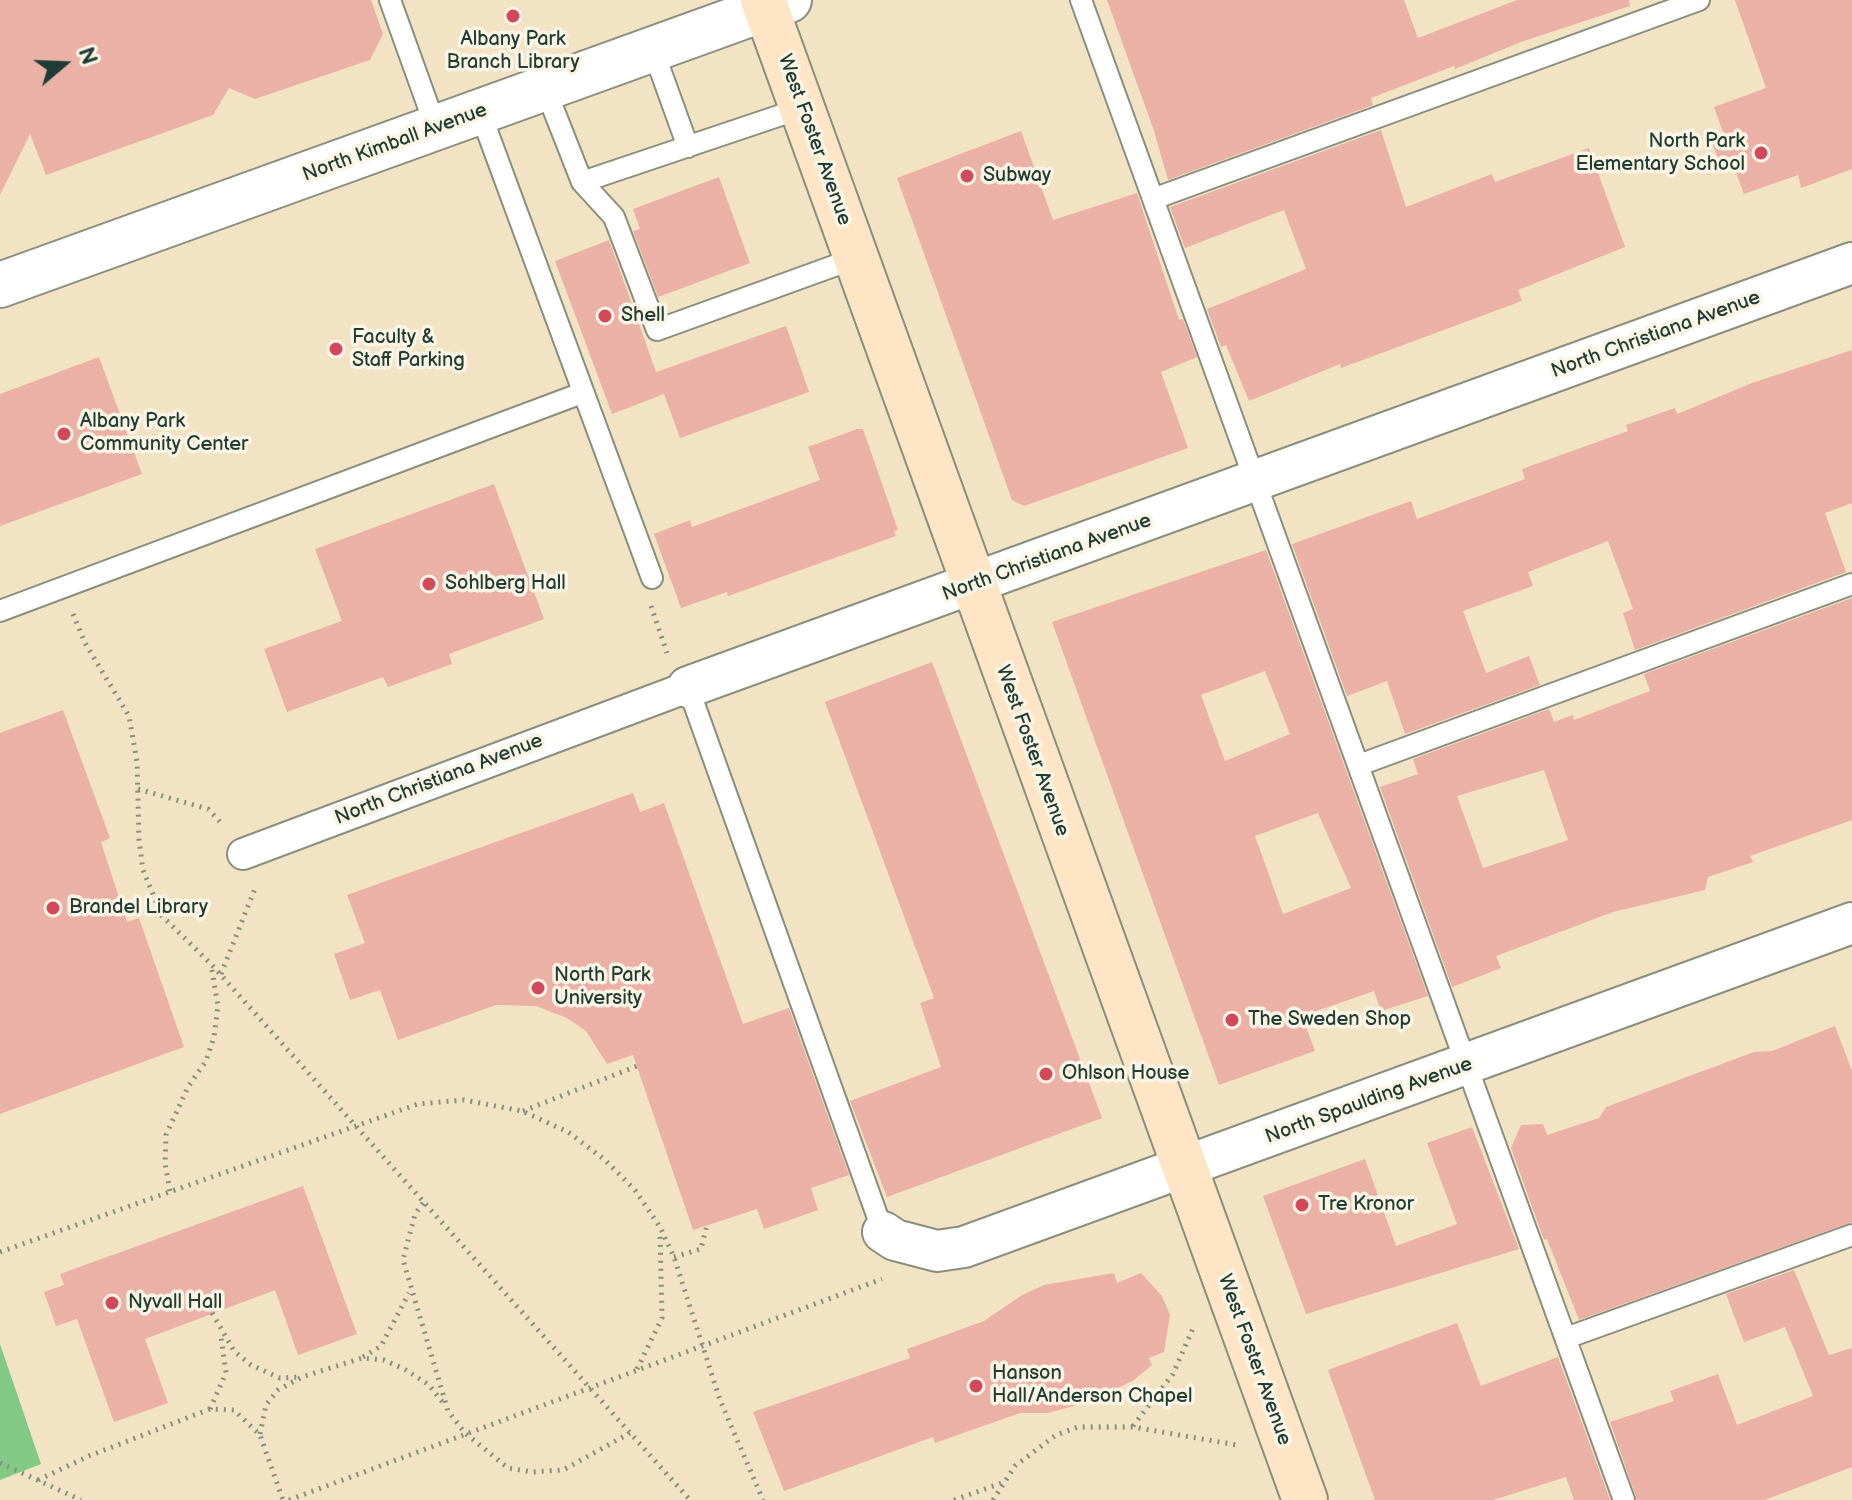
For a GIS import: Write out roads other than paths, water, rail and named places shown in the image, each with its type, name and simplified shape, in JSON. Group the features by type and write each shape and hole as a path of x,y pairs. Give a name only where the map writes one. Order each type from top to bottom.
{"main road":[{"name":"West Foster Avenue","path":"773,3 802,108 1305,1500"}],"street":[{"name":"North Kimball Avenue","path":"0,285 653,50 773,3"},
{"name":"North Christiana Avenue","path":"243,854 679,673 972,585 1852,263"},
{"name":"North Spaulding Avenue","path":"883,1232 895,1240 937,1251 964,1247 1852,923"}],"lane":[{"path":"390,0 436,128"},
{"path":"1081,0 1624,1500"},
{"path":"1153,199 1699,0"},
{"path":"653,50 688,147"},
{"path":"545,88 582,182 614,217 657,330 856,258"},
{"path":"582,182 802,108"},
{"path":"480,112 652,578"},
{"path":"0,611 582,393"},
{"path":"1359,765 1852,584"},
{"path":"679,673 883,1232"},
{"path":"1566,1338 1852,1235"}],"place":[{"name":"Albany Park Branch Library","path":"513,16"},
{"name":"North Park Elementary School","path":"1761,153"},
{"name":"Subway","path":"967,176"},
{"name":"Shell","path":"605,316"},
{"name":"Faculty & Staff Parking","path":"336,349"},
{"name":"Albany Park Community Center","path":"64,434"},
{"name":"Sohlberg Hall","path":"429,584"},
{"name":"Brandel Library","path":"53,908"},
{"name":"North Park University","path":"538,988"},
{"name":"The Sweden Shop","path":"1232,1020"},
{"name":"Ohlson House","path":"1046,1074"},
{"name":"Tre Kronor","path":"1302,1205"},
{"name":"Nyvall Hall","path":"112,1303"},
{"name":"Hanson Hall/Anderson Chapel","path":"976,1386"}]}
